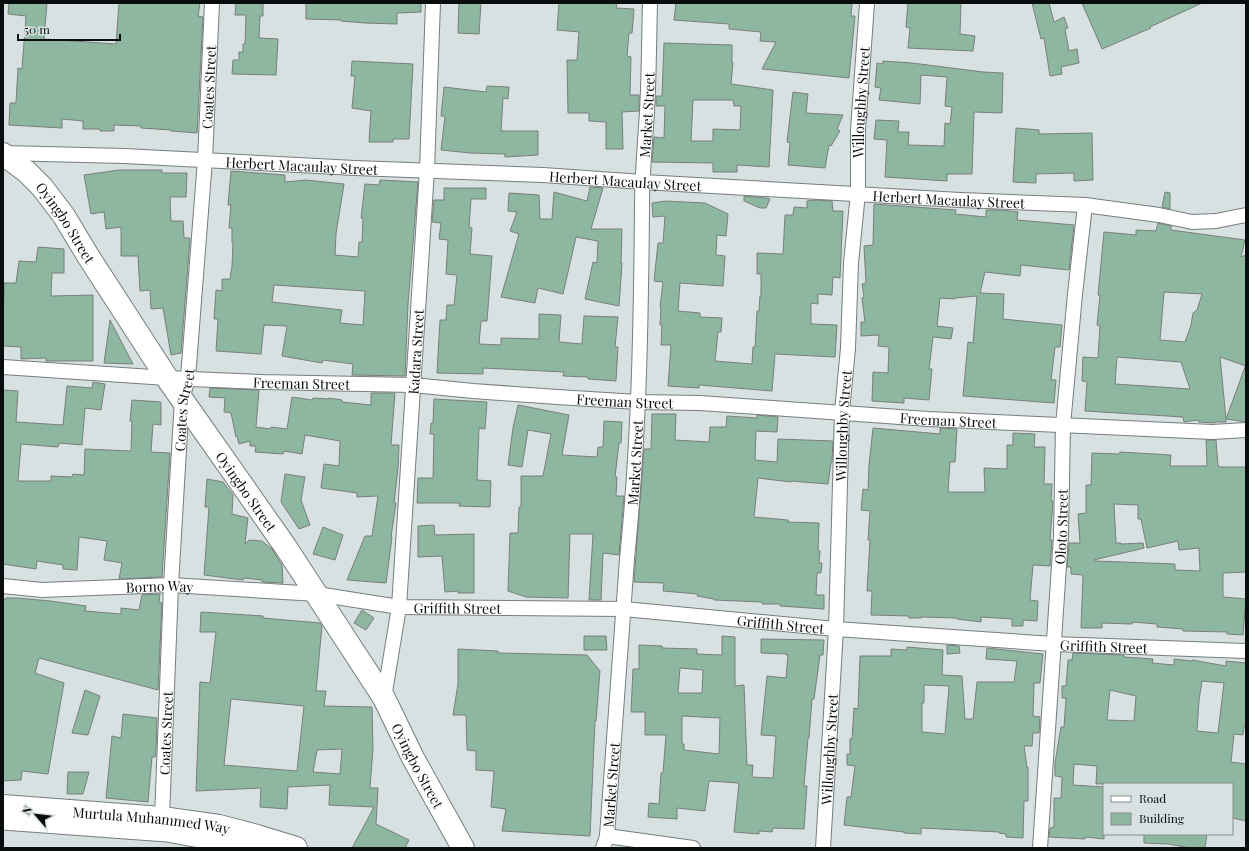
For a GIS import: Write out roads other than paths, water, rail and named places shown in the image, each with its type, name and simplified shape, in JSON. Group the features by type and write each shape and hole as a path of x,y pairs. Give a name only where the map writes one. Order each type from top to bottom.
{"highway":[{"name":"Oyingbo Street","path":"3,153 27,172 64,216 88,256 179,385 384,698 413,758 460,845"},
{"name":"Murtula Muhammed Way","path":"3,806 162,818 219,826 296,848"}],"street":[{"name":"Coates Street","path":"162,818 179,385 205,160 212,3"},
{"name":"Kadara Street","path":"384,698 399,607 426,170 433,3"},
{"name":"Market Street","path":"605,842 624,609 638,402 643,182 650,3"},
{"name":"Willoughby Street","path":"823,848 836,629 842,412 848,348 851,263 858,194 858,130 867,3"},
{"name":"Herbert Macaulay Street","path":"3,153 124,156 355,168 543,175 960,200 1085,205 1159,215 1192,222 1216,221 1246,215"},
{"name":"Oloto Street","path":"1040,848 1061,536 1063,425 1085,205"},
{"name":"Freeman Street","path":"3,367 179,385 262,382 413,385 473,391 638,402 700,403 928,419 1212,432 1246,430"},
{"name":"Borno Way","path":"3,586 42,590 171,585 316,594"},
{"name":"Griffith Street","path":"316,594 399,607 624,609 836,629 1053,644 1246,651"},
{"path":"3,820 167,832 249,847"},
{"path":"605,842 693,848"}]}
